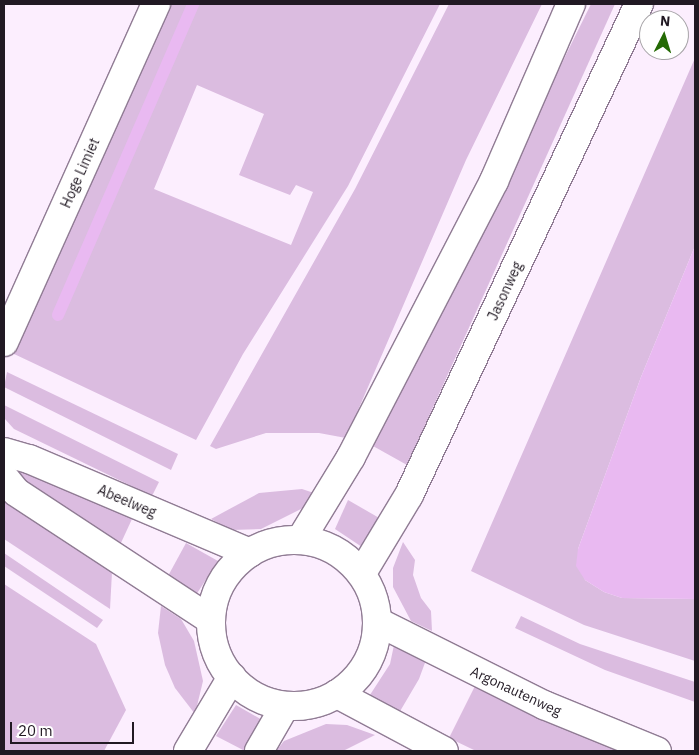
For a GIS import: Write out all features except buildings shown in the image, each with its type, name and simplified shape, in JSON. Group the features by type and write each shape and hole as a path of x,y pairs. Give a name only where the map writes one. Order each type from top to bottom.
{"street":[{"name":"Hoge Limiet","path":"4,342 156,4"},
{"path":"301,539 351,457 494,180 571,4"},
{"name":"Jasonweg","path":"362,573 409,495 640,4"},
{"name":"Abeelweg","path":"4,452 29,459 250,552"},
{"path":"4,477 16,492 211,620"},
{"path":"301,539 336,550 362,573 374,597 378,622 367,664 337,694 312,704 285,706 256,697 232,678 216,650 211,620 222,581 250,552 274,542 301,539"},
{"name":"Argonautenweg","path":"378,622 544,705 657,751"},
{"path":"188,751 232,678"},
{"path":"337,694 444,751"},
{"path":"259,751 285,706"}],"shaded area":[{"path":"166,4 440,4 348,186 243,354 196,440 12,353","holes":["197,85 264,114 239,175 290,195 296,185 313,192 291,245 154,189"]},
{"path":"449,4 542,4 466,160 346,438 319,433 266,433 216,449 210,446 355,189"},
{"path":"591,4 615,4 407,465 373,446"},
{"path":"695,58 695,246 641,377 578,549 585,580 604,592 622,598 695,599 695,661 584,625 471,571"},
{"path":"695,246 695,599 622,598 604,592 585,580 576,566 578,549 641,377"},
{"path":"7,372 178,454 171,470 4,387"},
{"path":"4,405 159,482 152,496 14,429 4,418"},
{"path":"6,459 132,519 120,545 4,470"},
{"path":"302,489 317,494 303,508 261,529 231,530 211,519 259,493"},
{"path":"348,500 381,519 365,549 335,529"},
{"path":"4,502 112,572 110,609 4,539"},
{"path":"403,542 415,560 413,575 421,598 431,611 432,631 411,621 393,587 393,568"},
{"path":"186,543 218,561 196,595 168,576"},
{"path":"4,553 103,620 97,628 4,566"},
{"path":"4,584 96,644 126,710 104,751 4,751"},
{"path":"161,606 181,619 194,641 203,681 195,714 175,688 165,665 158,633"},
{"path":"521,616 580,644 695,682 695,702 605,670 515,628"},
{"path":"394,645 426,660 419,679 399,713 368,698 390,664"},
{"path":"476,684 622,751 476,751 449,738"},
{"path":"236,705 264,721 245,751 216,736"},
{"path":"326,724 347,725 375,735 343,751 276,751 284,741"}],"waterway":[{"path":"58,315 193,4"}]}
